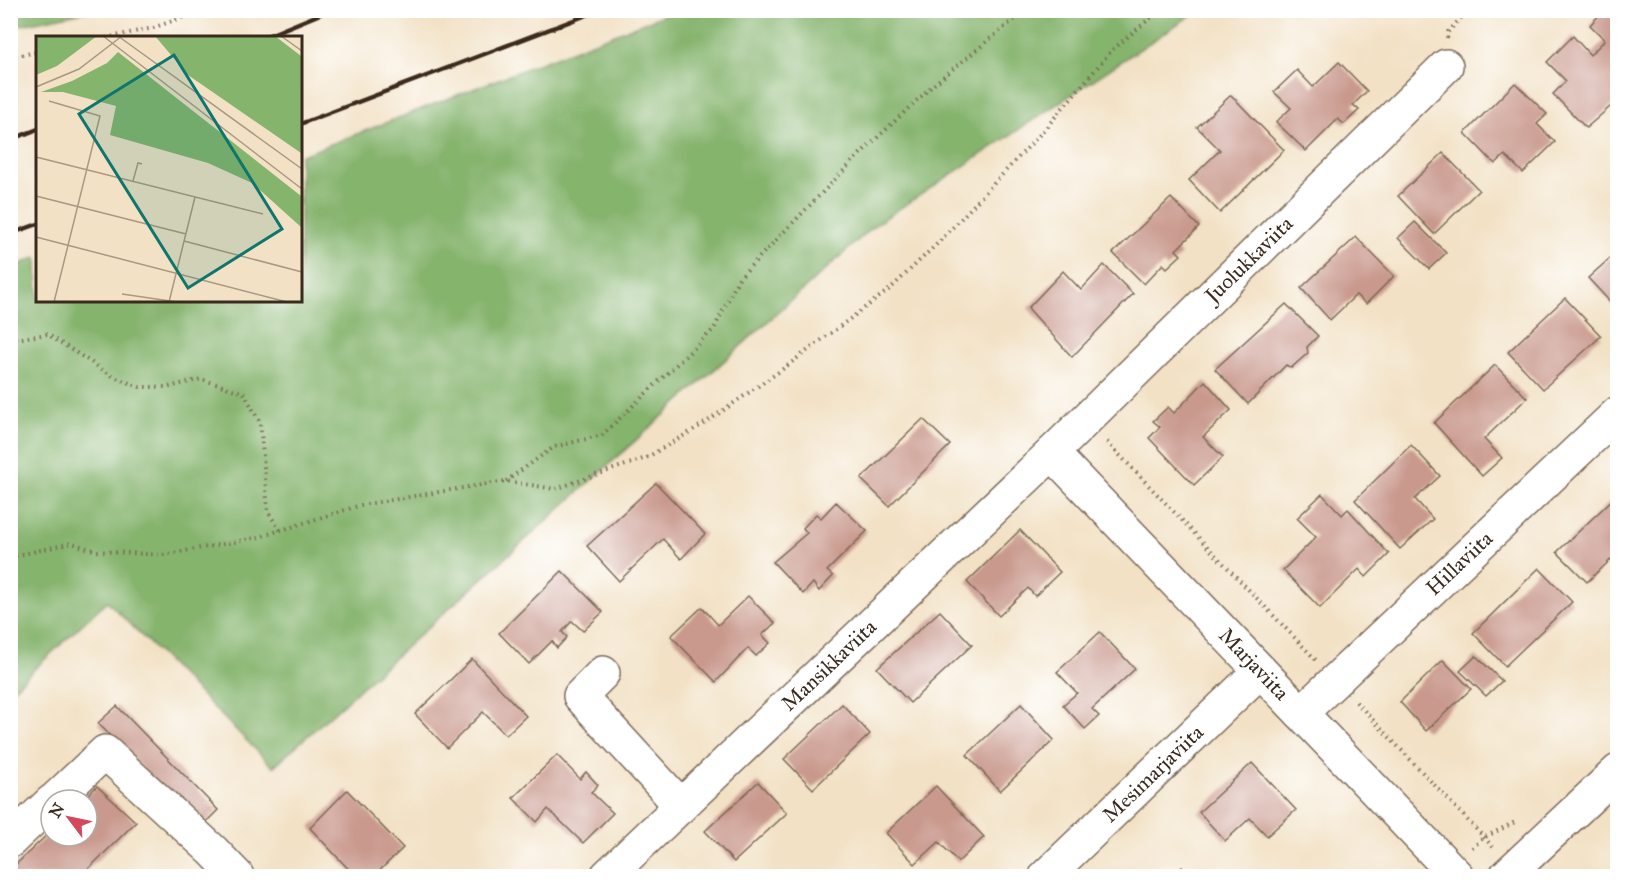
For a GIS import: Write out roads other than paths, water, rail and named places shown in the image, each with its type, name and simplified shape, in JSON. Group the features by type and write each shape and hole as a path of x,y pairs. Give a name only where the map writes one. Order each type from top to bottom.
{"street":[{"name":"Juolukkaviita","path":"1052,453 1446,66"},
{"name":"Hillaviita","path":"1301,713 1617,413"},
{"name":"Marjaviita","path":"1052,453 1457,876"},
{"name":"Mansikkaviita","path":"607,876 1052,453"},
{"name":"Mesimarjaviita","path":"1046,876 1260,671"},
{"path":"603,673 580,696 681,806"},
{"path":"66,788 105,752 237,876"},
{"path":"1511,872 1617,771"},
{"path":"10,841 39,813"}],"railway":[{"path":"267,36 330,10"},
{"path":"302,123 600,10"},
{"path":"10,140 36,130"},
{"path":"10,234 36,225"}]}
